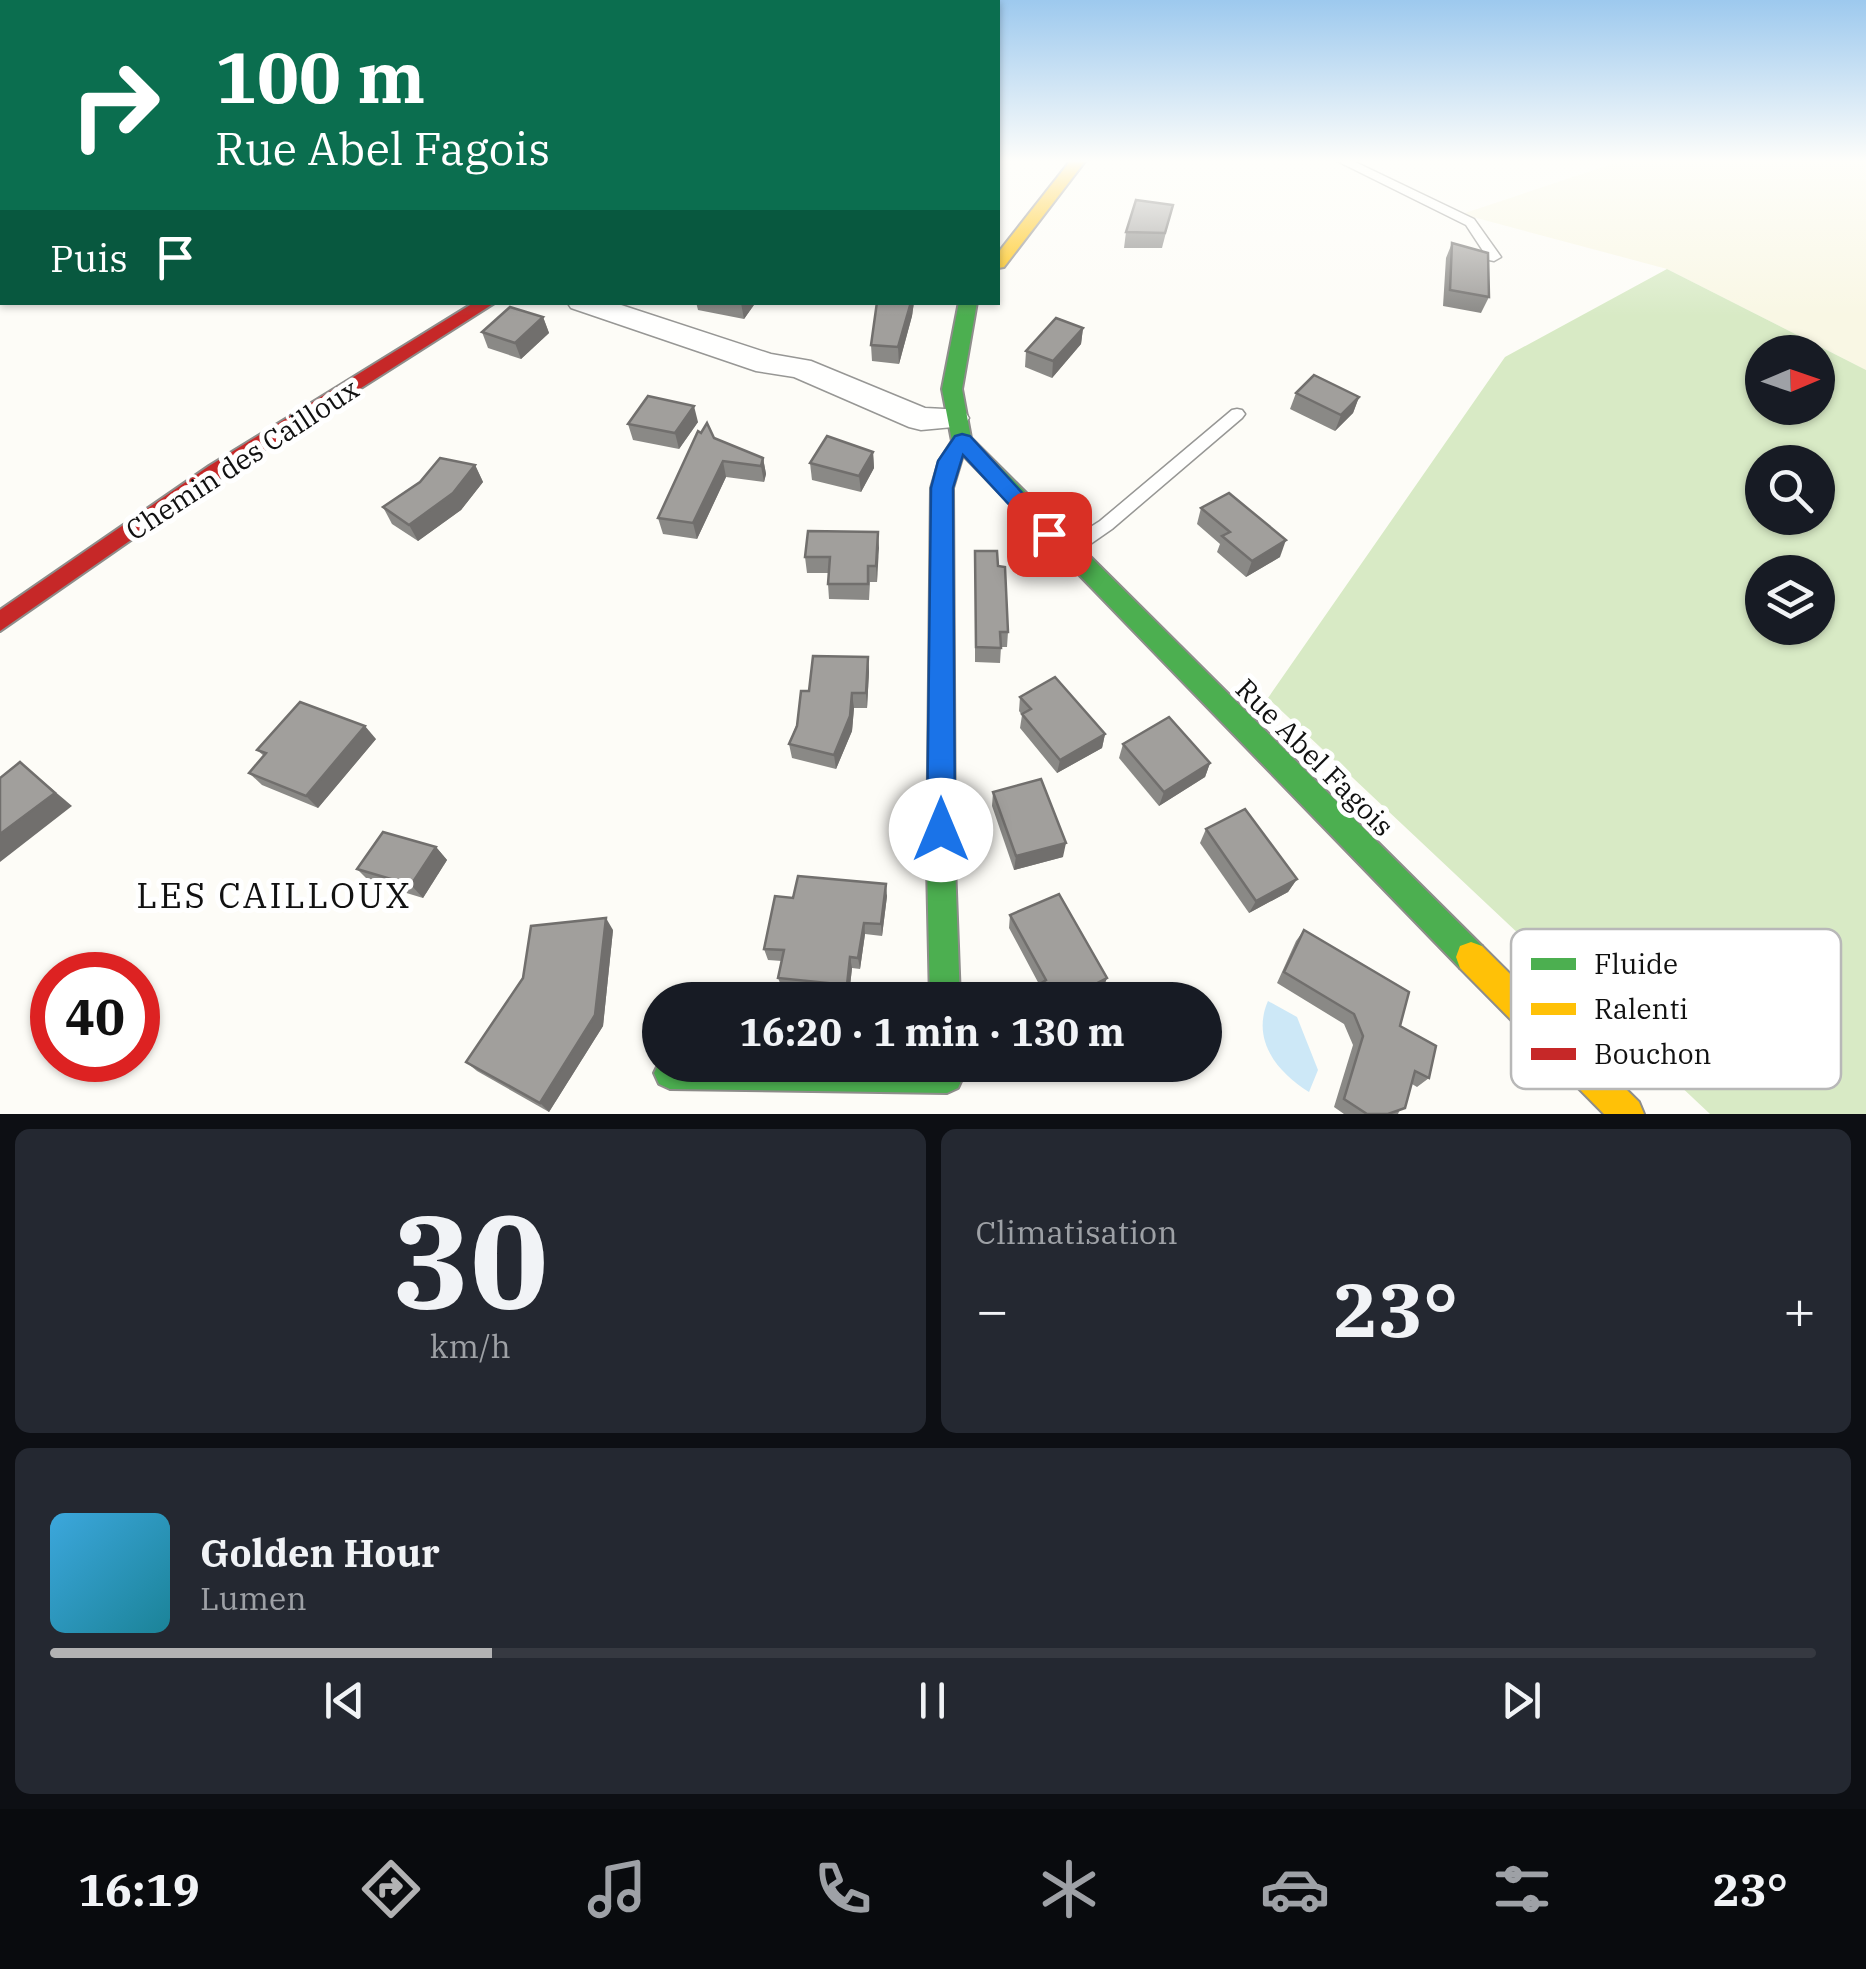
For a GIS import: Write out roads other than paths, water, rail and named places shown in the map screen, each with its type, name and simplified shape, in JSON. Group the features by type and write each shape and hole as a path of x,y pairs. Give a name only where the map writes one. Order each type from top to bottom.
{"street":[{"path":"1000,261 1040,212"},
{"name":"Chemin des Cailloux","path":"0,622 216,470 483,305"},
{"path":"590,305 767,364 800,368 907,414 957,430"},
{"path":"944,982 942,488 957,430 949,390 967,305"},
{"name":"Rue Abel Fagois","path":"957,430 1067,551 1511,997"},
{"path":"884,1082 948,1085"},
{"name":"Rue Abel Fagois","path":"1602,1089 1627,1114"}],"lane":[{"path":"1449,212 1470,222 1494,257"},
{"path":"1067,551 1106,524 1236,414"}],"water":[{"path":"1268,1001 1297,1017 1318,1070 1309,1092 1287,1075 1270,1054 1263,1029"}],"district":[{"name":"LES CAILLOUX","path":"274,895"}]}
